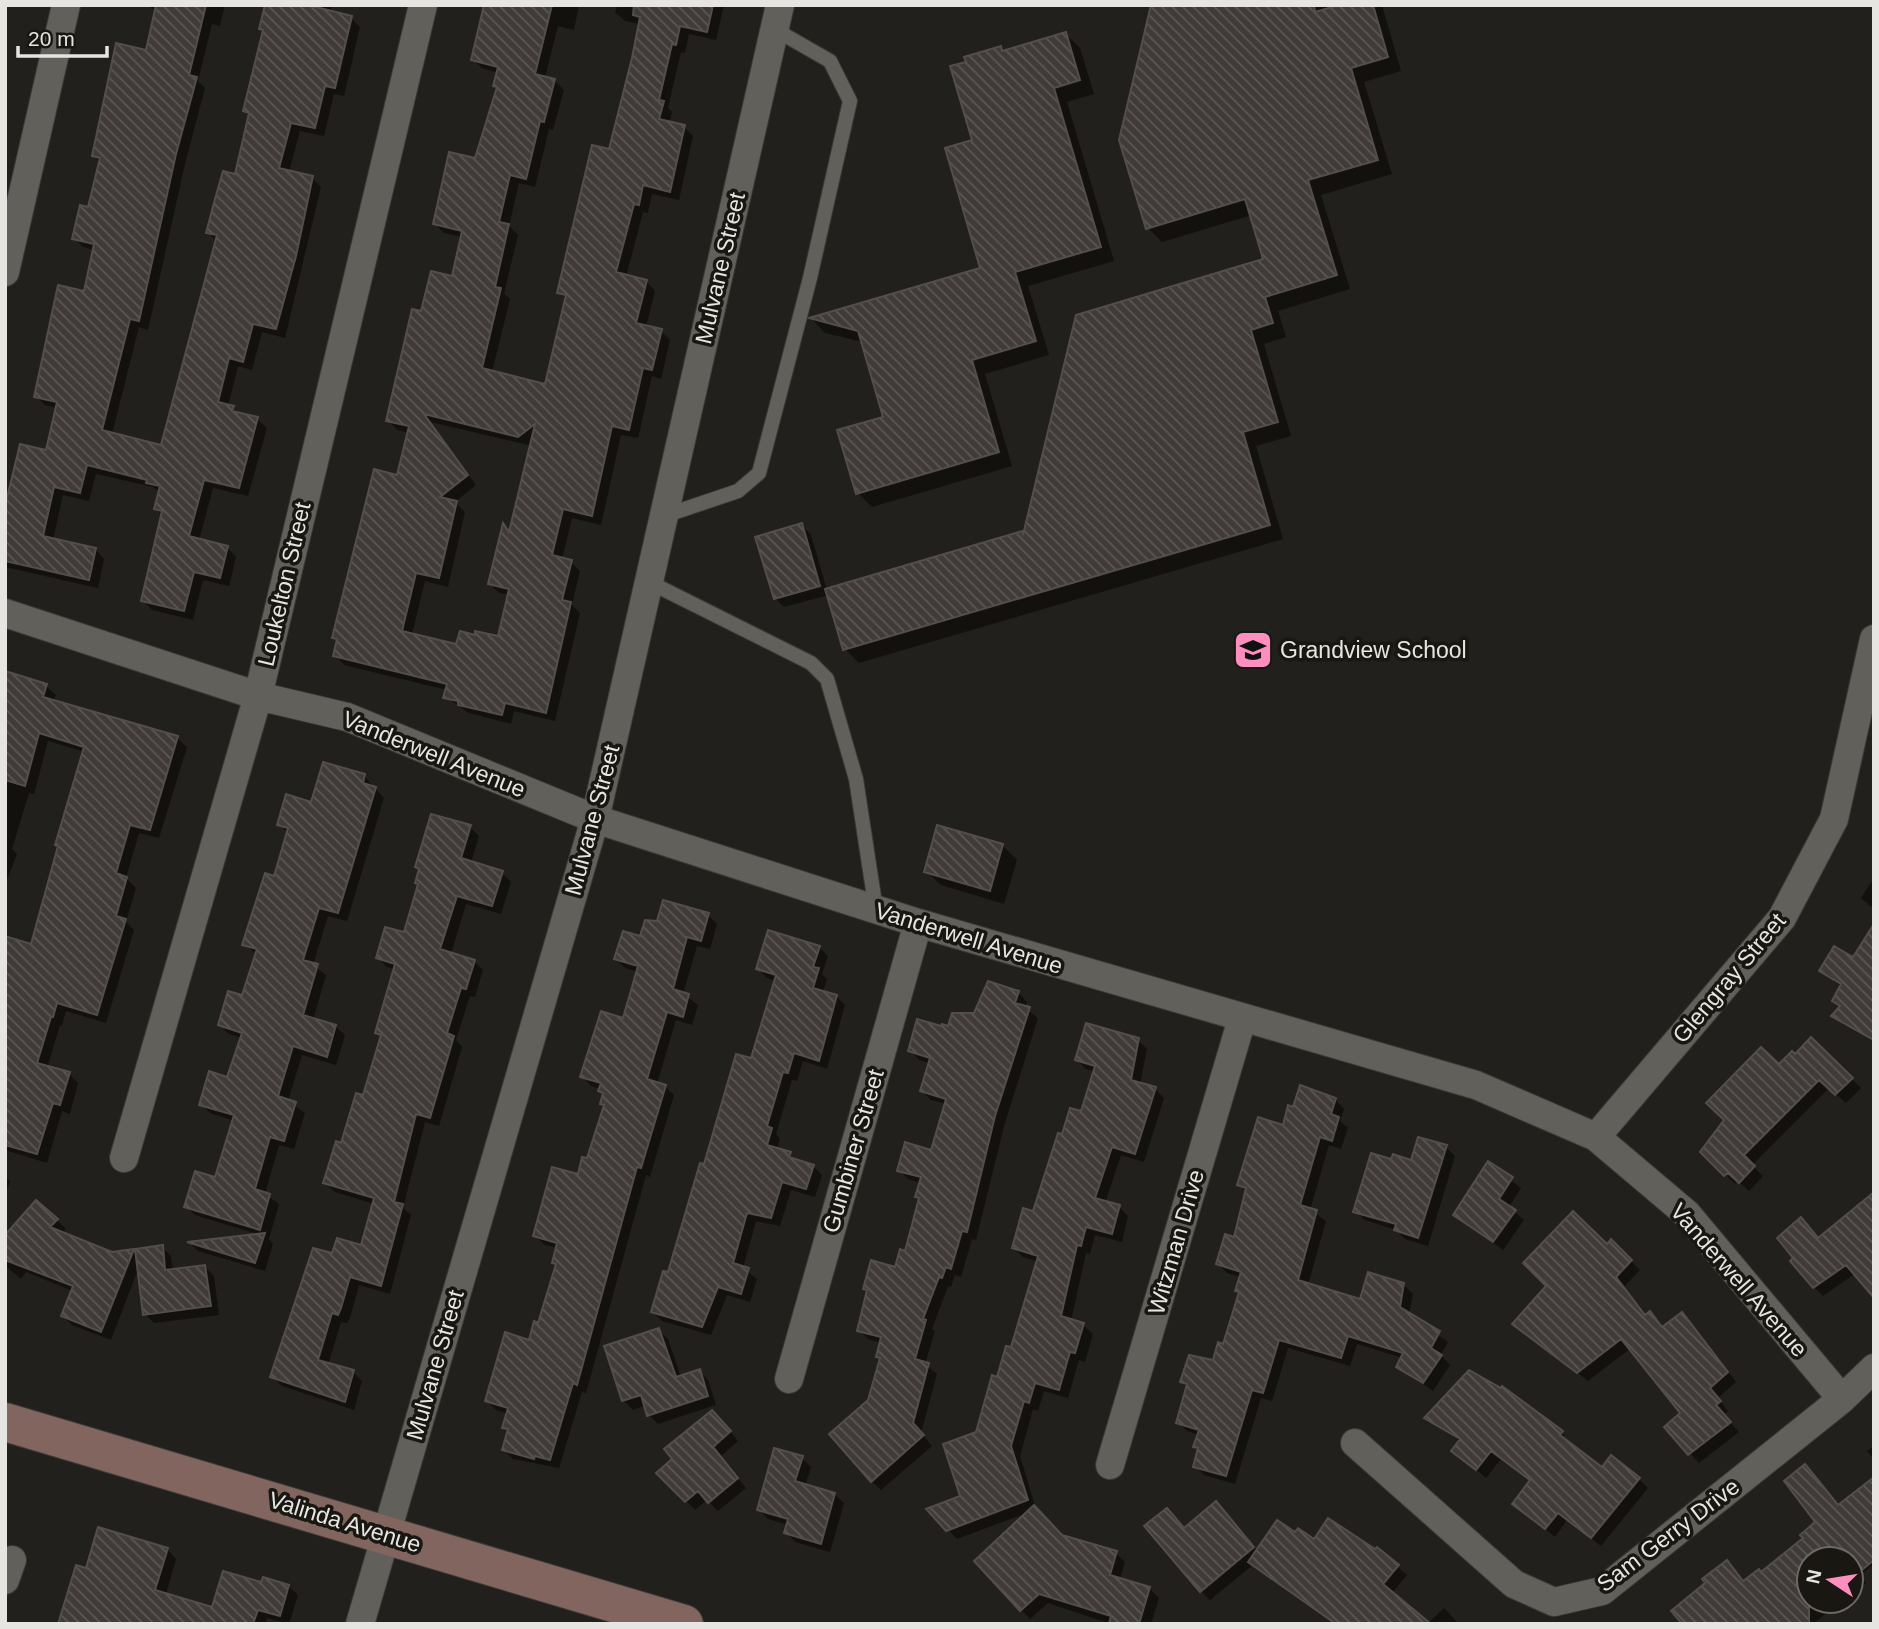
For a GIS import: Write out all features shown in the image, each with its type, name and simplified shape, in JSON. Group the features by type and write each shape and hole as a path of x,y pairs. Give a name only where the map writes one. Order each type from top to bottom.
{"main road":[{"name":"Valinda Avenue","path":"5,1422 684,1624"}],"street":[{"path":"5,272 66,5"},
{"name":"Loukelton Street","path":"124,1158 257,696 423,5"},
{"name":"Mulvane Street","path":"360,1624 595,819 777,17"},
{"name":"Vanderwell Avenue","path":"5,613 257,696 347,717 595,819 876,910 1242,1019 1476,1085 1596,1137 1686,1214 1842,1399"},
{"name":"Glengray Street","path":"1596,1137 1782,918 1834,819 1874,639"},
{"name":"Gumbiner Street","path":"789,1379 918,923"},
{"name":"Witzman Drive","path":"1110,1465 1242,1019"},
{"name":"Sam Gerry Drive","path":"1354,1443 1514,1584 1554,1602 1602,1591 1842,1399 1874,1368"}],"lane":[{"path":"664,516 738,491 759,473 810,278 849,101 830,61 777,17"},
{"path":"649,582 811,663 827,679 856,779 876,910"}],"building":[{"path":"156,5 206,5 189,75 197,77 176,154 139,321 130,319 102,430 161,445 217,235 206,233 215,199 223,171 235,174 249,113 243,111 263,30 259,29 265,5 308,5 352,16 335,88 325,86 315,128 291,123 279,168 313,176 296,256 276,329 253,324 243,362 229,358 218,402 234,406 232,411 258,417 239,488 204,480 189,536 228,546 220,578 194,572 184,611 141,601 162,511 154,509 160,486 146,483 147,480 87,465 80,493 54,487 43,536 96,548 89,580 5,561 5,506 20,444 46,450 57,402 34,397 58,285 84,291 94,244 72,239 80,205 88,207 100,158 92,156 116,43 146,50"},
{"path":"484,5 552,5 535,74 555,79 544,122 540,121 526,179 510,175 499,222 509,224 495,287 501,288 482,368 545,384 566,295 557,293 592,145 609,149 632,58 640,17 633,15 634,5 713,5 707,32 680,26 676,45 672,44 659,100 664,101 659,119 685,125 670,192 643,185 639,205 634,204 616,272 647,280 636,323 662,329 652,370 643,368 629,430 612,426 592,516 563,509 552,555 572,560 562,600 571,602 546,713 505,703 502,715 458,705 458,701 443,698 447,684 333,656 337,639 332,638 374,469 397,475 409,426 386,421 412,309 421,311 431,271 452,276 462,231 433,224 449,152 475,158 497,87 493,86 498,67 471,60","holes":["424,414 518,437 535,424 509,532 503,523 488,584 509,589 498,636 460,631 456,644 402,631 416,573 439,578 457,501 440,497 468,475"]},
{"path":"1151,5 1314,5 1315,12 1339,5 1373,5 1388,57 1351,68 1378,160 1308,180 1337,275 1265,297 1273,323 1251,330 1278,422 1243,432 1270,525 843,650 825,589 1022,531 1023,535 1076,315 1263,259 1245,199 1146,229 1119,140"},
{"path":"1066,32 1080,80 1054,88 1101,247 1015,272 1036,341 972,360 999,452 856,494 837,430 883,417 858,331 809,318 980,268 945,148 972,140 950,66 966,62 964,57 1001,46 1002,51"},
{"path":"802,523 820,586 774,599 755,537"},
{"path":"5,671 47,684 43,697 178,736 150,830 130,825 116,873 127,877 116,916 126,919 97,1015 57,1003 51,1017 37,1063 70,1072 60,1105 53,1103 37,1154 5,1145 5,936 31,944 58,846 55,845 84,747 39,733 25,786 5,780"},
{"path":"323,762 365,774 363,783 376,787 338,913 319,908 303,960 318,964 303,1015 336,1025 327,1057 293,1046 278,1096 296,1102 284,1141 270,1137 255,1189 270,1194 260,1230 184,1207 195,1171 215,1177 234,1115 199,1105 209,1071 227,1077 242,1033 218,1025 228,991 242,995 257,949 242,945 265,873 274,876 288,828 277,825 286,794 311,802"},
{"path":"431,814 471,825 461,858 503,871 492,906 457,896 440,949 475,960 466,989 461,988 447,1033 454,1036 430,1118 416,1114 394,1202 403,1204 381,1286 350,1277 338,1315 332,1313 318,1360 354,1370 345,1402 270,1377 313,1248 332,1253 337,1238 361,1245 374,1198 323,1183 336,1141 341,1143 356,1093 363,1095 381,1035 375,1033 395,964 376,958 385,927 404,932 418,884 415,883 419,869 415,867"},
{"path":"937,825 1003,844 990,891 924,872"},
{"path":"663,900 709,913 701,941 687,937 673,989 689,994 683,1017 667,1012 647,1079 666,1085 641,1168 637,1167 577,1385 573,1383 550,1460 535,1456 534,1459 502,1450 508,1429 502,1428 508,1408 485,1401 505,1332 529,1340 534,1321 538,1323 556,1264 552,1263 557,1243 533,1236 552,1167 578,1174 582,1157 587,1158 604,1105 600,1104 603,1093 598,1091 601,1083 580,1077 601,1011 623,1018 638,966 614,959 623,931 640,936 645,920 657,921"},
{"path":"1874,924 1874,1040 1831,1016 1840,1006 1832,1001 1841,984 1819,971 1834,946 1853,957"},
{"path":"768,930 820,946 813,967 819,968 813,988 837,995 819,1061 794,1053 788,1073 783,1072 767,1126 772,1128 767,1145 791,1152 789,1157 814,1165 806,1189 782,1182 771,1218 747,1213 733,1263 749,1268 741,1294 718,1287 702,1327 651,1312 663,1271 668,1272 700,1163 704,1164 736,1054 751,1058 776,975 756,969"},
{"path":"988,981 1019,991 1015,1003 1030,1007 995,1116 967,1232 962,1231 951,1269 946,1267 942,1278 939,1277 923,1319 926,1320 915,1359 929,1363 913,1423 924,1435 871,1482 829,1434 868,1400 880,1358 876,1357 881,1337 857,1331 867,1290 863,1289 871,1260 895,1267 900,1249 905,1251 919,1198 915,1197 921,1177 897,1171 905,1142 931,1150 946,1099 920,1091 930,1058 908,1051 917,1019 948,1026 952,1013 974,1013"},
{"path":"1086,1023 1139,1038 1131,1080 1156,1087 1135,1154 1112,1147 1095,1198 1120,1205 1112,1234 1086,1227 1081,1246 1077,1245 1061,1316 1084,1323 1075,1353 1070,1352 1059,1390 1035,1383 1029,1403 1024,1401 1011,1446 1028,1500 946,1531 926,1509 960,1496 943,1444 976,1432 992,1375 997,1377 1006,1346 1011,1347 1038,1256 1012,1248 1023,1208 1033,1211 1058,1133 1062,1134 1070,1108 1081,1111 1095,1066 1075,1060"},
{"path":"1811,1037 1853,1078 1835,1095 1819,1080 1744,1155 1755,1166 1739,1183 1728,1173 1724,1176 1700,1152 1724,1120 1706,1103 1761,1047 1779,1064 1792,1051 1795,1054"},
{"path":"1300,1085 1336,1098 1331,1114 1339,1117 1332,1141 1320,1137 1300,1205 1317,1210 1298,1280 1360,1299 1368,1272 1404,1283 1400,1307 1440,1331 1431,1348 1442,1355 1423,1383 1396,1367 1403,1353 1348,1336 1341,1358 1279,1340 1263,1393 1252,1390 1226,1476 1193,1467 1198,1448 1193,1447 1199,1430 1176,1423 1187,1384 1180,1382 1189,1355 1213,1360 1218,1342 1223,1344 1239,1292 1235,1291 1241,1272 1216,1264 1225,1234 1234,1237 1246,1188 1237,1185 1258,1117 1283,1125 1288,1105 1293,1107"},
{"path":"1418,1137 1447,1145 1418,1238 1394,1230 1396,1224 1353,1212 1371,1153 1391,1159 1393,1154 1411,1160"},
{"path":"1488,1161 1513,1177 1499,1199 1516,1210 1493,1242 1453,1215"},
{"path":"1874,1192 1874,1298 1846,1265 1813,1288 1790,1261 1793,1258 1777,1238 1801,1217 1818,1238"},
{"path":"36,1200 58,1219 50,1227 112,1252 134,1249 101,1332 61,1316 73,1286 5,1260 5,1235"},
{"path":"1573,1211 1607,1244 1611,1239 1632,1260 1616,1277 1645,1315 1650,1311 1662,1327 1682,1312 1728,1372 1710,1388 1721,1401 1716,1405 1731,1422 1688,1455 1664,1427 1680,1413 1621,1339 1577,1373 1512,1324 1546,1286 1523,1263"},
{"path":"265,1233 255,1263 187,1242"},
{"path":"163,1245 165,1270 205,1265 211,1306 143,1315 135,1249"},
{"path":"659,1328 676,1377 700,1369 708,1396 647,1416 641,1395 622,1401 604,1346"},
{"path":"1469,1370 1501,1388 1502,1386 1563,1431 1560,1435 1602,1467 1611,1455 1640,1478 1591,1538 1558,1513 1545,1529 1512,1504 1530,1480 1491,1451 1476,1470 1451,1451 1460,1439 1424,1418"},
{"path":"712,1410 731,1431 713,1447 738,1478 708,1503 698,1491 685,1502 656,1473 672,1459 664,1449"},
{"path":"774,1448 803,1456 795,1481 835,1493 821,1544 784,1533 788,1519 757,1510"},
{"path":"1805,1464 1838,1505 1874,1477 1874,1560 1865,1567 1865,1545 1795,1545 1795,1615 1809,1615 1809,1624 1682,1624 1671,1611 1705,1583 1702,1579 1727,1560 1743,1581 1759,1569 1761,1572 1803,1538 1800,1535 1815,1522 1784,1481"},
{"path":"1216,1501 1254,1547 1200,1592 1144,1526 1167,1508 1184,1528"},
{"path":"1034,1505 1062,1535 1117,1551 1110,1575 1150,1587 1139,1624 1109,1624 1111,1616 1039,1594 1020,1611 974,1561"},
{"path":"1328,1518 1375,1549 1377,1547 1399,1565 1383,1584 1431,1624 1336,1624 1248,1562 1277,1520 1295,1532 1298,1528 1314,1539"},
{"path":"98,1527 168,1548 155,1590 212,1607 223,1571 261,1582 263,1577 289,1585 280,1616 258,1610 253,1624 58,1624 76,1565 86,1568"}],"place":[{"name":"Grandview School","path":"1253,650"}]}
